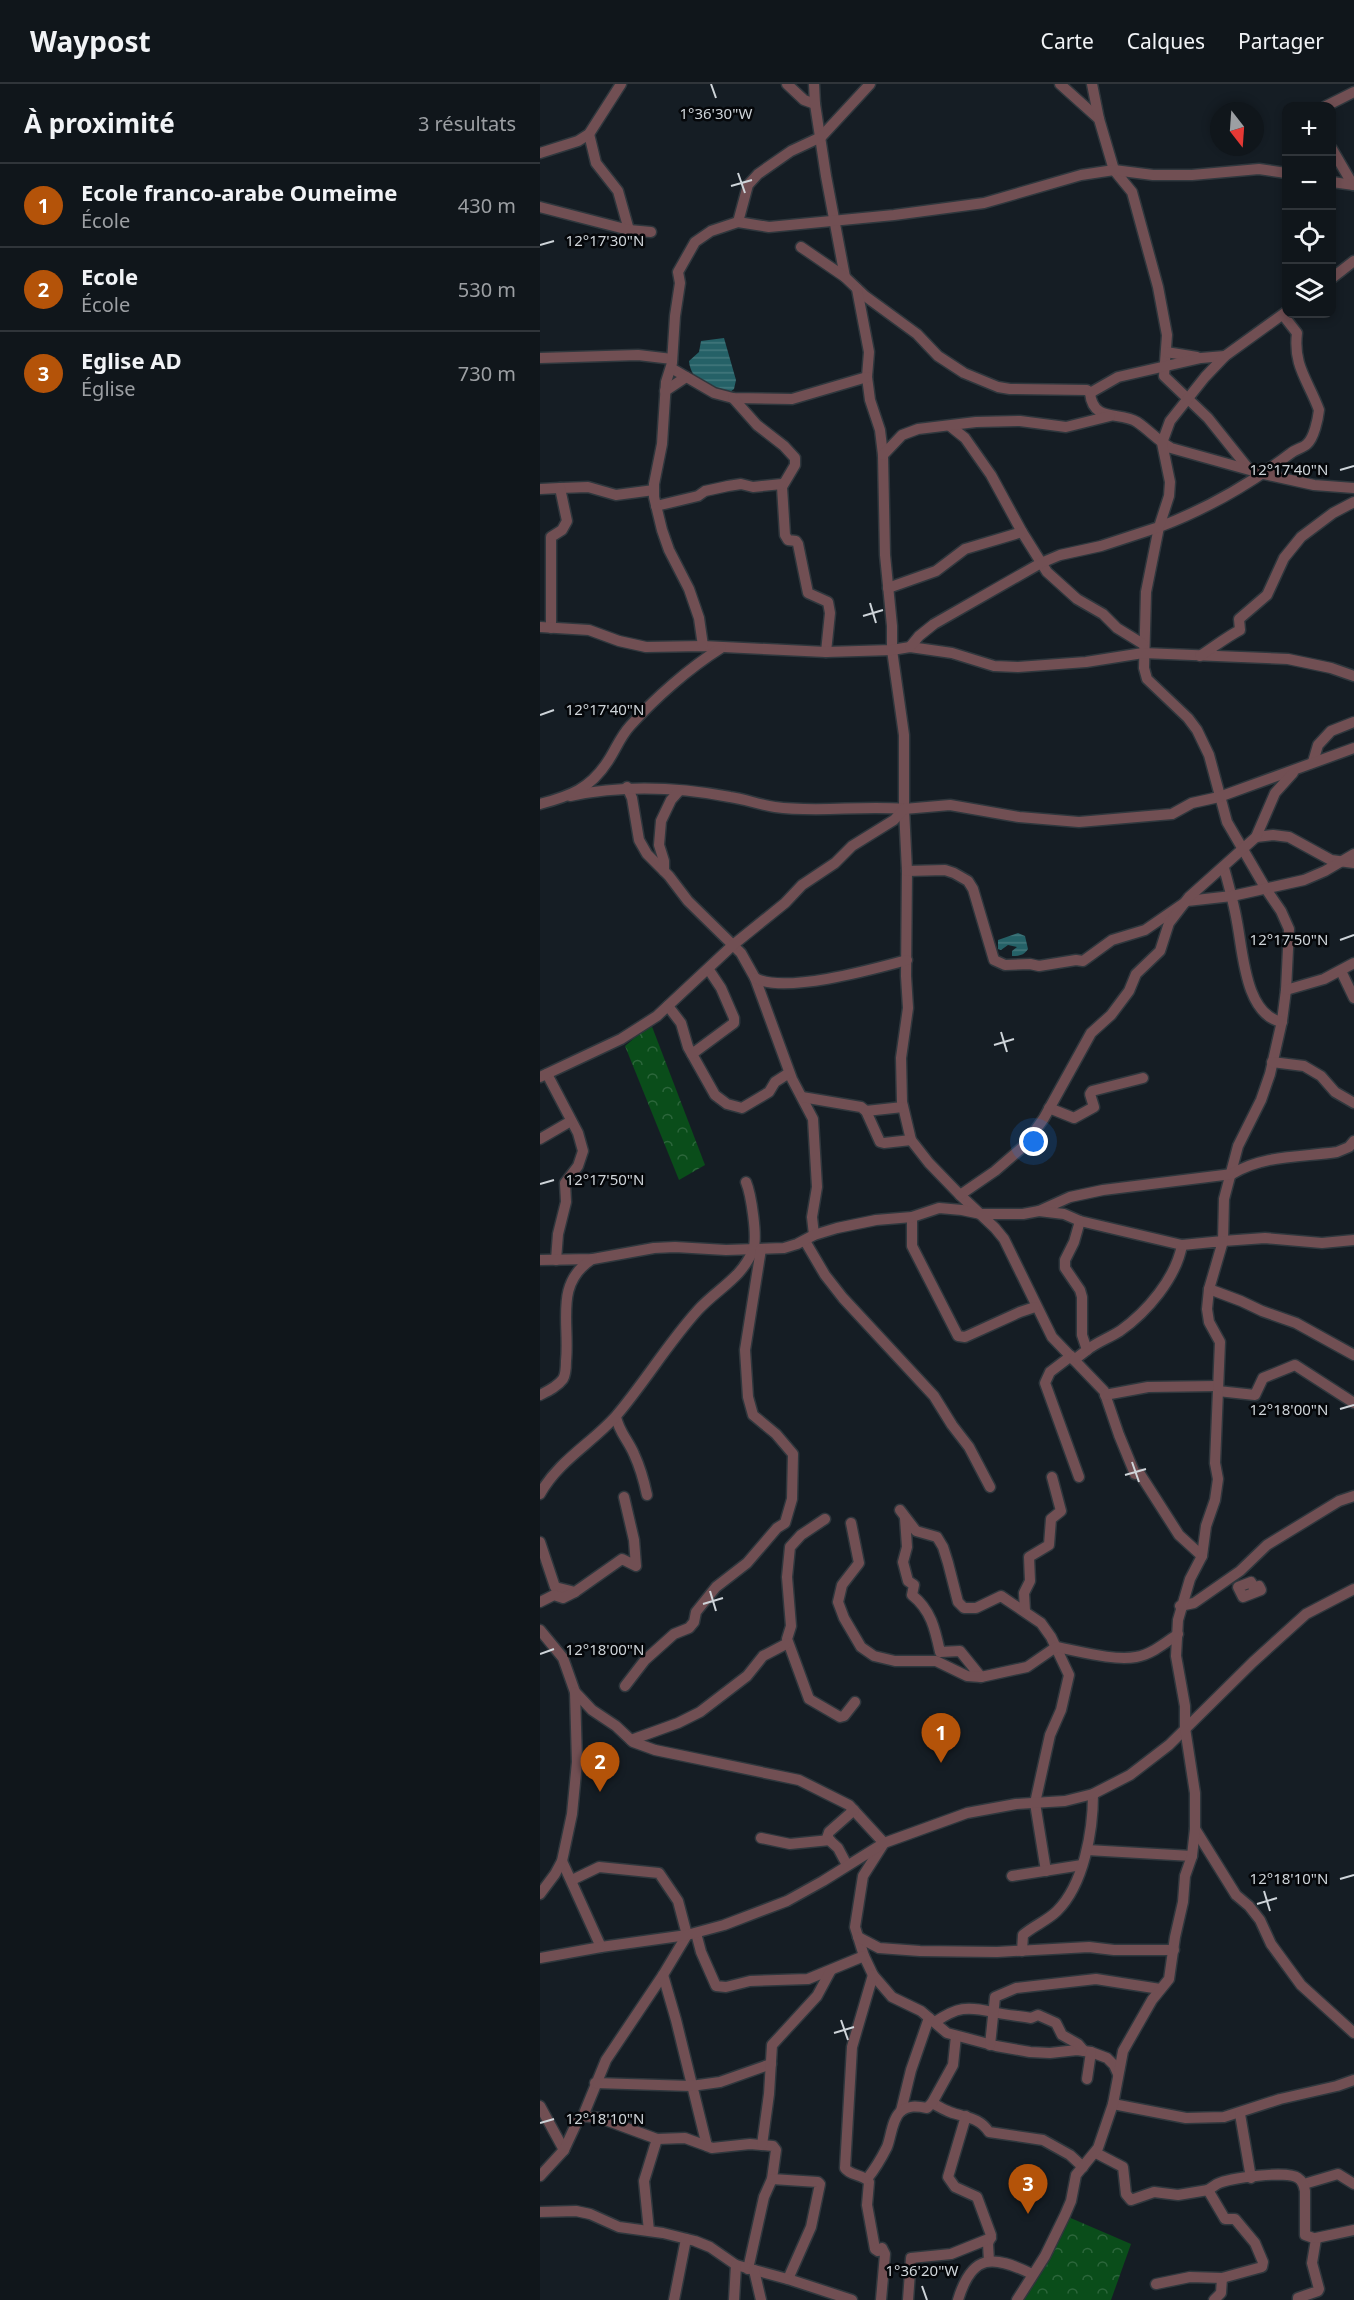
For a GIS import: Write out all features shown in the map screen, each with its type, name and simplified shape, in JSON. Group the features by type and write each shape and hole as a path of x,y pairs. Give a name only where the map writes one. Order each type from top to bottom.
{"street":[{"path":"540,153 578,141 589,134 621,84"},
{"path":"787,84 804,100 814,104"},
{"path":"814,84 814,104 845,277"},
{"path":"738,222 748,185 758,174 774,162 821,136 870,84"},
{"path":"1060,84 1099,119"},
{"path":"1092,84 1113,170 1132,192 1158,287 1167,335 1164,376 1208,418 1248,468"},
{"path":"1334,102 1354,92"},
{"path":"589,134 596,163 618,191 629,230"},
{"path":"1336,156 1354,185"},
{"path":"703,646 699,618 689,589 669,550 656,506 654,490 662,444 665,391 672,364 680,283 678,272 695,242 711,231 738,222 754,223 765,227 984,203 1081,175 1113,170 1153,175 1192,175 1259,169 1282,172"},
{"path":"1336,183 1354,185"},
{"path":"540,207 629,230 651,232"},
{"path":"801,247 845,277 857,289 917,334 938,356 964,373 998,387 1010,389 1085,389 1090,393 1095,406 1110,416 1136,421 1162,443 1181,451 1314,485 1354,488"},
{"path":"1336,275 1354,261"},
{"path":"857,289 869,352 867,377 870,400 880,430 885,555 892,650 904,735 908,1008 900,1077 903,1107 911,1140 929,1163 1004,1239 1035,1307 1052,1337 1101,1387 1137,1474 1179,1535 1202,1556"},
{"path":"1017,2300 1045,2256 1065,2215 1071,2201 1076,2175 1095,2153 1113,2104 1123,2051 1135,2027 1169,1978 1183,1902 1185,1876 1192,1856 1195,1828 1194,1785 1185,1728 1182,1683 1176,1656 1180,1606 1202,1556 1206,1526 1215,1500 1218,1479 1215,1463 1220,1342 1207,1315 1209,1289 1222,1241 1224,1199 1238,1146 1261,1100 1282,1022 1286,990 1288,929 1281,910 1266,889 1227,822 1205,744 1188,718 1147,679 1143,648 1146,592 1159,527 1169,496 1170,482 1162,443 1170,421 1205,377 1226,356 1282,316"},
{"path":"910,646 934,624 1041,563 1060,555 1093,549 1196,512 1264,474 1308,443 1319,413 1298,363 1295,348 1298,334 1288,318"},
{"path":"1166,352 1200,358"},
{"path":"540,358 638,355 672,364 686,376 714,393 733,398 792,399 867,377"},
{"path":"1090,393 1118,377 1200,358 1226,356"},
{"path":"665,391 686,376"},
{"path":"733,398 758,426 794,456 795,465 782,484 785,537 798,544 808,593 828,602 830,613 826,652"},
{"path":"882,455 907,432 918,429 976,422 1020,421 1066,427 1110,416"},
{"path":"950,426 965,438 991,475 1047,572 1077,599 1103,614 1143,648"},
{"path":"656,506 728,486 782,484"},
{"path":"540,489 588,486 616,495 654,490"},
{"path":"560,488 567,521 562,530 551,537 545,627 589,630 619,641 646,647 703,646 826,652 892,650 910,646 952,652 994,666 1018,667 1086,662 1143,648 1199,656 1288,658 1354,676"},
{"path":"1199,656 1240,630 1239,619 1267,595 1284,558 1301,537 1333,513 1354,502"},
{"path":"888,588 936,571 965,549 1022,532"},
{"path":"570,796 597,776 609,761 621,737 638,718 693,667 721,648"},
{"path":"1313,762 1318,745 1331,731 1354,722"},
{"path":"540,804 570,796 627,787 730,796 775,807 904,809 957,806 1019,817 1079,822 1172,814 1192,804 1219,797 1354,748"},
{"path":"907,871 945,870 968,882 973,889 992,956 999,963 1015,966 1046,966 1076,960 1083,961 1112,940 1145,930 1187,901 1224,868 1256,837 1275,793 1297,769"},
{"path":"627,787 632,798 639,840 647,854 688,901 741,953 755,978 789,1073 813,1119 817,1187 809,1238 825,1275 843,1298 934,1396 969,1447 990,1487"},
{"path":"664,871 659,844 661,821 669,804 679,791"},
{"path":"556,1260 558,1234 566,1202 565,1183 578,1166 583,1151 572,1121 543,1076 636,1031 709,970 734,945 785,903 802,885 835,863 852,846 894,820 904,809"},
{"path":"1256,837 1273,835 1289,837 1317,854 1338,862 1354,863"},
{"path":"960,1195 1020,1150 1049,1108 1091,1033 1111,1015 1129,991 1136,974 1160,951 1169,923 1187,901 1232,896 1317,875 1354,854"},
{"path":"1224,868 1232,896 1249,984 1261,1010 1268,1017 1282,1022"},
{"path":"755,978 762,982 811,981 907,960"},
{"path":"1286,990 1324,979 1354,963"},
{"path":"692,1054 734,1023 721,988 709,970"},
{"path":"1341,971 1354,998"},
{"path":"668,1006 681,1023 692,1054 715,1095 726,1104 742,1108 769,1092 775,1082 789,1073"},
{"path":"1272,1062 1304,1066 1320,1076 1335,1092 1354,1102"},
{"path":"1049,1108 1074,1118 1095,1107 1090,1094 1092,1091 1143,1078"},
{"path":"802,1097 861,1107 866,1110 903,1107"},
{"path":"866,1110 880,1142 911,1140"},
{"path":"540,1139 572,1121"},
{"path":"540,1260 593,1259 654,1248 784,1248 809,1238 876,1220 912,1217 939,1208 981,1214 1023,1214 1039,1211 1070,1197 1103,1190 1232,1174 1260,1162 1329,1153 1352,1146"},
{"path":"625,1686 629,1684 645,1660 674,1634 689,1628 694,1622 696,1612 716,1587 747,1563 777,1528 786,1521 792,1499 793,1454 776,1434 753,1415 748,1397 745,1350 757,1249 752,1206 746,1182"},
{"path":"1039,1211 1064,1214 1080,1221 1182,1245 1265,1238 1322,1243 1354,1240"},
{"path":"912,1217 912,1246 958,1336 965,1337 1035,1307"},
{"path":"1080,1221 1074,1242 1065,1260 1065,1268 1080,1290 1082,1297 1082,1335 1087,1350"},
{"path":"1079,1477 1045,1383 1050,1372 1122,1329 1166,1285 1177,1266 1182,1245"},
{"path":"540,1494 552,1476 616,1416 698,1309 739,1275 757,1249"},
{"path":"540,1395 554,1387 565,1375 567,1353 565,1309 568,1289 578,1269 593,1259"},
{"path":"1209,1289 1296,1323 1354,1355"},
{"path":"1105,1395 1148,1387 1218,1388 1255,1395 1263,1378 1295,1365 1354,1403"},
{"path":"616,1416 620,1433 626,1439 641,1472 647,1495"},
{"path":"1025,1611 1024,1593 1030,1581 1029,1558 1049,1545 1051,1519 1061,1511 1052,1477"},
{"path":"1180,1606 1194,1603 1240,1571 1267,1545 1339,1501 1354,1496"},
{"path":"540,1602 554,1594 563,1598 622,1559 636,1566 634,1540 624,1497"},
{"path":"981,1677 960,1651 940,1652 934,1625 922,1604 912,1595 914,1585 908,1581 903,1562 907,1547 902,1514 916,1531 937,1537 943,1547 958,1602 964,1608 976,1608 1001,1596 1025,1611 1041,1623 1056,1647 1069,1675 1062,1710 1050,1735 1035,1803 1046,1871"},
{"path":"825,1519 801,1535 790,1547 787,1577 791,1626 787,1639 809,1699 840,1717 844,1716 855,1702"},
{"path":"851,1523 858,1563 842,1585 838,1602 844,1618 861,1647 874,1656 895,1661 936,1661 967,1676 981,1677 1027,1666 1056,1647 1109,1656 1136,1657 1156,1649 1178,1634"},
{"path":"540,1542 555,1587 574,1592"},
{"path":"540,1959 691,1934 753,1915 785,1902 884,1843 967,1813 1065,1801 1093,1794 1130,1775 1169,1745 1253,1662 1306,1614 1354,1589"},
{"path":"540,1630 563,1658 575,1692 577,1762 572,1814 562,1861 540,1894"},
{"path":"631,1740 700,1713 747,1676 763,1656 788,1642"},
{"path":"575,1692 592,1710 631,1740 655,1750 799,1780 829,1794 854,1810 884,1843"},
{"path":"1022,1951 1023,1935 1054,1914 1069,1895 1088,1851 1093,1816 1093,1794"},
{"path":"847,1865 838,1848 827,1838 829,1832 854,1810"},
{"path":"1195,1828 1236,1895 1260,1920 1271,1944 1302,1985 1354,2033"},
{"path":"761,1838 794,1844 830,1840"},
{"path":"884,1843 863,1876 854,1921 864,1956 873,1975 892,1997 921,2011 947,2033 990,2045 1030,2052 1088,2052 1107,2058 1119,2074"},
{"path":"1088,1851 1192,1856"},
{"path":"562,1861 602,1947"},
{"path":"1012,1876 1082,1866"},
{"path":"572,1880 599,1867 659,1873 678,1901 716,1986 726,1987 750,1981 808,1979 864,1956"},
{"path":"540,2176 564,2150 577,2122 583,2116 606,2060 691,1934"},
{"path":"858,1937 879,1948 920,1951 1022,1951 1089,1947 1114,1950 1174,1950"},
{"path":"762,2145 774,2040 817,1996 831,1970"},
{"path":"663,1975 707,2146"},
{"path":"867,2179 848,2172 845,2168 852,2048 873,1975"},
{"path":"990,2045 995,1997 1016,1988 1096,1979 1160,1989"},
{"path":"867,2179 878,2164 901,2111 911,2070 932,2020 963,2008 978,2007 1031,2018 1038,2015 1056,2023 1062,2035 1088,2052"},
{"path":"901,2111 916,2106 927,2108 932,2103 953,2065 956,2036"},
{"path":"1087,2079 1088,2052"},
{"path":"596,2083 692,2086 720,2082 771,2064"},
{"path":"1113,2104 1186,2118 1224,2117 1240,2114 1280,2099 1337,2086 1354,2079"},
{"path":"932,2103 985,2125 989,2132 1043,2140 1070,2155 1083,2167"},
{"path":"540,2106 564,2150"},
{"path":"1240,2114 1251,2178"},
{"path":"583,2116 600,2118 657,2139 685,2138 712,2148 750,2144 773,2146 776,2150 772,2179 764,2197 751,2269 761,2300"},
{"path":"966,2116 948,2177 955,2187 976,2197 991,2238 988,2244 989,2261"},
{"path":"649,2231 644,2181 657,2139"},
{"path":"1095,2153 1123,2167 1125,2194 1131,2200 1154,2192 1178,2195 1208,2190 1231,2181 1279,2175 1294,2176 1304,2184"},
{"path":"1304,2184 1338,2174 1354,2184"},
{"path":"772,2179 818,2181 820,2187 811,2227 788,2279"},
{"path":"867,2179 869,2186 867,2205 873,2240 876,2250 883,2249 886,2259 881,2300"},
{"path":"1304,2184 1305,2235 1316,2238 1354,2230"},
{"path":"1156,2284 1190,2277 1222,2277 1262,2267 1263,2262 1251,2238 1235,2219 1225,2219 1208,2190"},
{"path":"540,2212 576,2211 590,2214 619,2227 686,2239 710,2247 736,2265 852,2300"},
{"path":"908,2300 911,2258 951,2254 991,2238"},
{"path":"1298,2300 1318,2292 1319,2289 1312,2263 1316,2238"},
{"path":"674,2300 686,2239"},
{"path":"958,2300 962,2287 976,2266 989,2261 1032,2274"},
{"path":"734,2300 736,2265"},
{"path":"1214,2300 1221,2293 1222,2277"}],"green space":[{"path":"651,1024 705,1165 679,1180 625,1046"},
{"path":"1066,2216 1131,2244 1111,2300 1020,2300"}],"water":[{"path":"724,338 736,380 734,389 727,394 697,379 689,361 699,352 701,341"},
{"path":"1018,933 1025,936 1028,949 1025,953 1012,956 1012,951 1017,947 1008,945 1001,950 998,949 998,940"}],"place":[{"name":"Ecole franco-arabe Oumeime","path":"941,1763"},
{"name":"Ecole","path":"600,1792"},
{"name":"Eglise AD","path":"1028,2214"}]}
